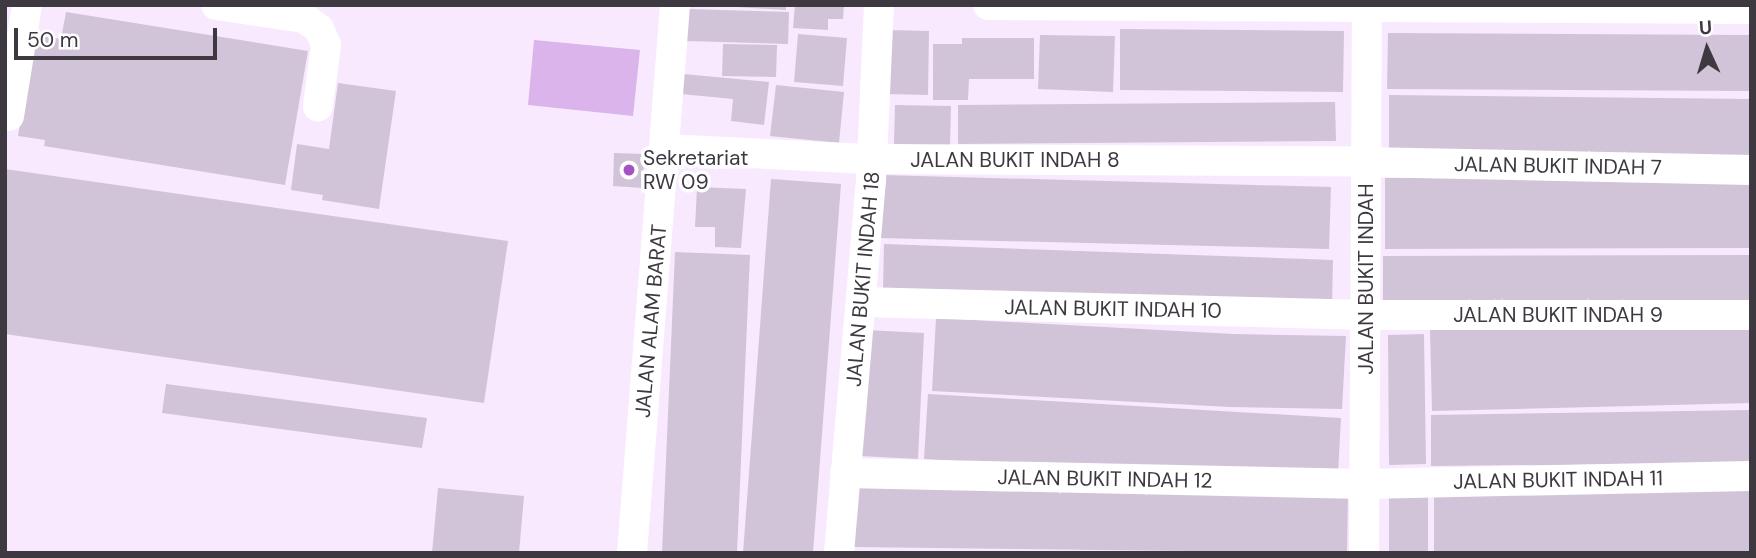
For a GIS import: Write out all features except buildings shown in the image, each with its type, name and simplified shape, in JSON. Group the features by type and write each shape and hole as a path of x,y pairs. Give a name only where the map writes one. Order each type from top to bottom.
{"street":[{"path":"9,116 27,5"},
{"path":"216,5 304,18 319,29 326,45 318,106"},
{"name":"JALAN ALAM BARAT","path":"632,553 675,5"},
{"name":"JALAN BUKIT INDAH 18","path":"839,553 873,159 879,5"},
{"path":"988,5 1751,9"},
{"name":"JALAN BUKIT INDAH","path":"1364,553 1367,7"},
{"name":"JALAN BUKIT INDAH 8","path":"665,149 873,159 1366,162"},
{"name":"JALAN BUKIT INDAH 7","path":"1366,162 1751,170"},
{"name":"JALAN BUKIT INDAH 10","path":"861,302 1366,315"},
{"name":"JALAN BUKIT INDAH 9","path":"1366,315 1751,315"},
{"name":"JALAN BUKIT INDAH 12","path":"845,473 1364,484"},
{"name":"JALAN BUKIT INDAH 11","path":"1364,484 1751,476"}],"shaded area":[{"path":"534,40 640,50 633,116 528,105"}],"place":[{"name":"Sekretariat RW 09","path":"629,170"}]}
